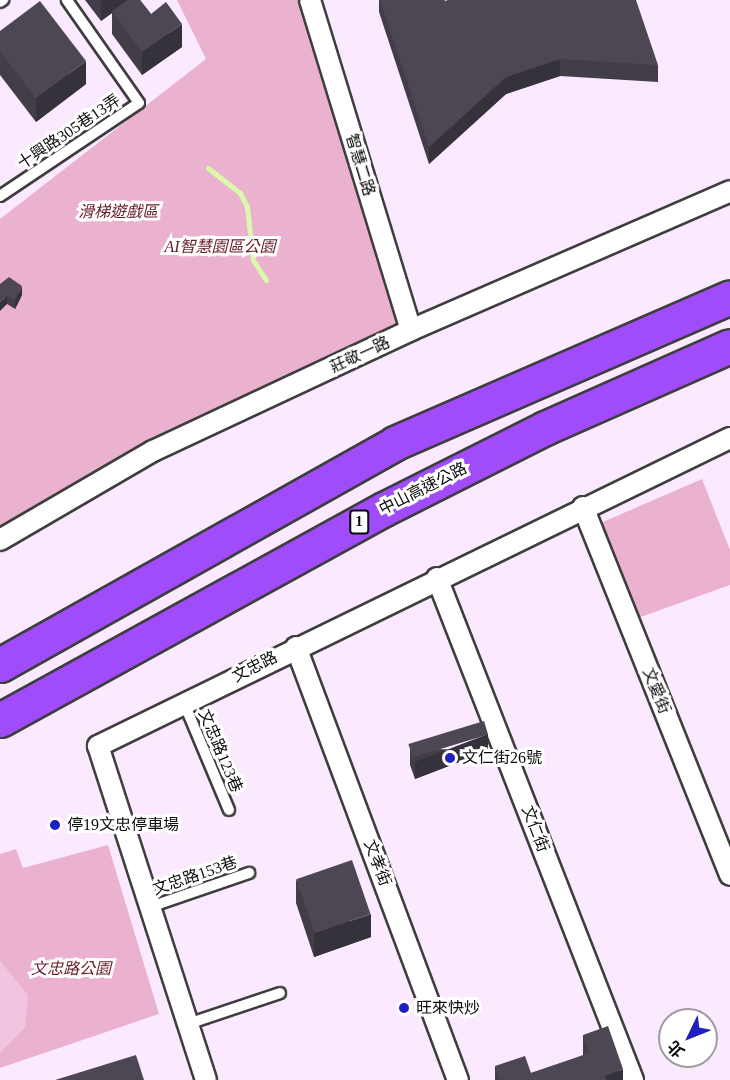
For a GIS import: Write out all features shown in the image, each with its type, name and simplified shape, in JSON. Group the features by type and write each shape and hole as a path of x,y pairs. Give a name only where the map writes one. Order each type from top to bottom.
{"highway":[{"path":"0,665 395,443 730,297"},
{"name":"中山高速公路","path":"0,720 384,509 545,428 730,346"}],"street":[{"name":"智慧二路","path":"309,0 411,330"},
{"name":"莊敬一路","path":"0,540 153,451 411,330 730,191"},
{"name":"文忠路","path":"206,1080 98,746 437,578 730,438"},
{"name":"文愛街","path":"583,507 730,875"},
{"name":"文仁街","path":"437,578 633,1080"},
{"name":"文孝街","path":"296,647 458,1080"}],"lane":[{"name":"十興路305巷13弄","path":"0,196 139,103 67,0"},
{"name":"文忠路123巷","path":"184,703 229,810"},
{"name":"文忠路153巷","path":"150,907 249,873"},
{"path":"188,1024 280,993"}],"green space":[{"name":"AI智慧園區公園","path":"177,0 308,0 411,330 153,451 0,540 0,219 206,59"},
{"path":"702,479 730,550 730,585 638,618 596,525"},
{"name":"文忠路公園","path":"108,845 159,1014 0,1068 0,854 16,849 23,868"}],"shaded area":[{"path":"0,961 28,995 25,1027 0,1053"}],"building":[{"path":"128,0 140,0 151,14 166,2 182,24 142,52 112,11"},
{"path":"380,0 636,0 658,65 560,59 506,77 429,147"},
{"path":"40,1 86,61 36,98 0,51 0,31"},
{"path":"9,277 22,286 15,300 7,296 0,302 0,284"},
{"path":"484,721 488,734 413,757 408,744"},
{"path":"352,860 371,914 315,933 296,879"},
{"path":"608,1026 623,1069 605,1076 606,1080 500,1080 495,1066 525,1056 531,1073 589,1053 583,1035"},
{"path":"136,1055 144,1080 55,1080"}],"waterway":[{"path":"208,168 240,193 247,207 253,260 266,280"}],"place":[{"name":"文仁街26號","path":"450,758"},
{"name":"停19文忠停車場","path":"55,825"},
{"name":"旺來快炒","path":"404,1008"}],"park label":[{"name":"滑梯遊戲區","path":"118,212"}]}
